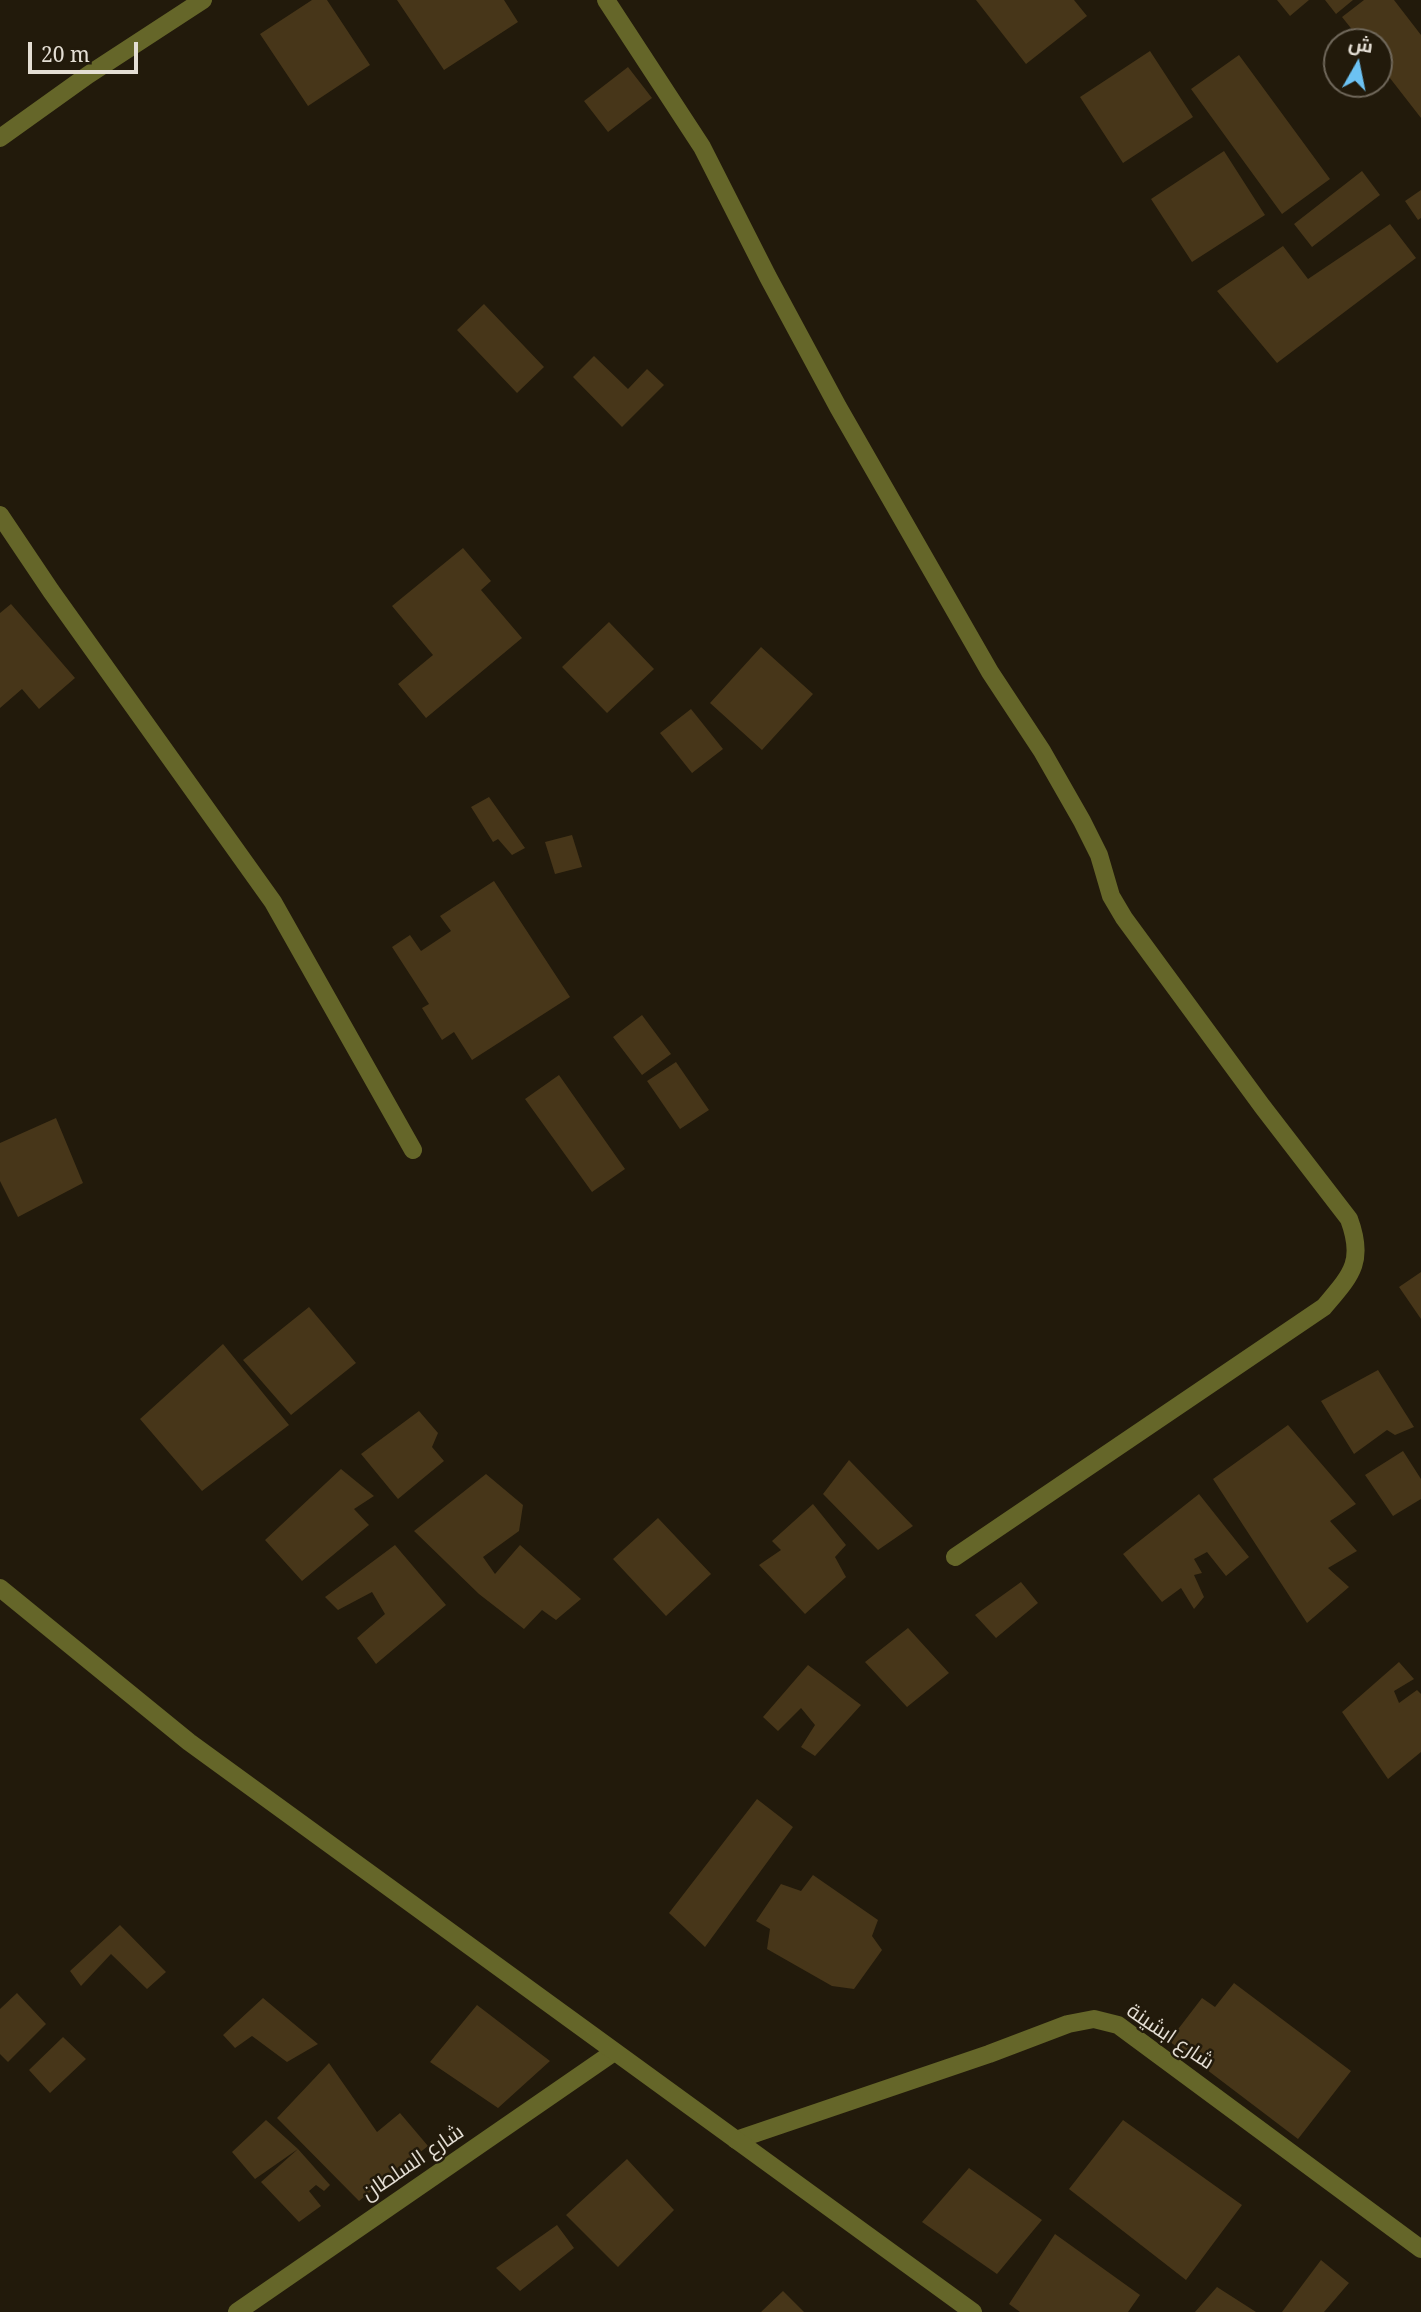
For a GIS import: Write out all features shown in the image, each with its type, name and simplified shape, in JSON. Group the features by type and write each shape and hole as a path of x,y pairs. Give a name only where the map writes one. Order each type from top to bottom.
{"street":[{"path":"0,138 88,75 203,0"},
{"path":"607,0 702,147 838,407 990,672 1042,751 1082,821 1099,855 1111,897 1124,919 1349,1219 1357,1240 1355,1261 1346,1281 1324,1307 955,1557"},
{"path":"0,515 51,591 273,902 413,1150"},
{"path":"0,1588 189,1742 973,2312"},
{"name":"شارع ابشينة","path":"736,2140 1002,2050 1068,2024 1094,2019 1118,2025 1421,2249"},
{"name":"شارع السلطان","path":"237,2312 614,2052"}],"building":[{"path":"312,0 327,0 370,65 308,106 260,34"},
{"path":"397,0 504,0 518,22 444,70"},
{"path":"976,0 1074,0 1087,16 1026,64"},
{"path":"1277,0 1309,0 1290,16"},
{"path":"1325,0 1353,0 1336,14"},
{"path":"1364,0 1394,0 1421,35 1421,118 1393,82 1393,28 1351,28 1342,17"},
{"path":"1150,51 1193,117 1123,163 1080,97"},
{"path":"1239,55 1330,179 1282,214 1191,89"},
{"path":"628,67 652,98 608,132 584,101"},
{"path":"1224,151 1265,215 1192,262 1151,199"},
{"path":"1362,171 1380,195 1312,247 1294,224"},
{"path":"1421,190 1421,218 1418,220 1405,201"},
{"path":"1390,224 1416,258 1277,363 1217,291 1283,246 1308,279"},
{"path":"484,304 544,367 517,393 457,330"},
{"path":"594,356 628,389 647,369 664,385 622,427 573,377"},
{"path":"463,548 491,581 481,590 522,638 426,718 398,684 433,655 392,606"},
{"path":"11,604 75,678 39,709 22,689 0,708 0,613"},
{"path":"609,622 654,669 607,713 562,667"},
{"path":"761,647 813,694 762,750 710,703"},
{"path":"691,709 723,749 692,773 660,733"},
{"path":"489,797 525,848 512,855 498,839 493,842 471,807"},
{"path":"572,835 582,867 555,874 545,842"},
{"path":"494,881 570,997 472,1060 454,1032 442,1040 422,1008 429,1004 392,947 410,935 421,951 451,931 440,916"},
{"path":"642,1015 671,1054 642,1075 613,1037"},
{"path":"676,1062 709,1110 680,1129 647,1081"},
{"path":"559,1075 625,1169 592,1192 525,1099"},
{"path":"56,1118 83,1183 18,1217 0,1181 0,1143"},
{"path":"1421,1272 1421,1319 1399,1287"},
{"path":"309,1307 356,1363 291,1415 243,1360"},
{"path":"223,1344 289,1425 202,1491 140,1419"},
{"path":"1378,1370 1414,1427 1395,1435 1387,1430 1354,1454 1321,1401"},
{"path":"419,1411 438,1433 432,1447 444,1461 398,1499 361,1454"},
{"path":"1288,1425 1356,1504 1330,1521 1357,1551 1328,1568 1349,1587 1307,1623 1213,1479"},
{"path":"1403,1451 1421,1479 1421,1499 1393,1516 1365,1475"},
{"path":"849,1460 913,1526 878,1550 823,1494"},
{"path":"341,1469 374,1496 354,1509 369,1525 302,1581 265,1540"},
{"path":"486,1474 523,1505 519,1531 483,1557 495,1574 520,1545 581,1599 556,1620 542,1610 524,1629 479,1594 414,1531"},
{"path":"1199,1494 1249,1557 1226,1576 1207,1552 1194,1559 1202,1573 1194,1575 1204,1597 1194,1609 1181,1588 1162,1602 1123,1554"},
{"path":"813,1504 846,1545 835,1557 846,1577 805,1614 759,1565 781,1550 772,1541"},
{"path":"658,1518 711,1574 666,1616 613,1559"},
{"path":"395,1545 446,1605 376,1664 357,1638 385,1614 372,1592 338,1610 325,1597"},
{"path":"1021,1582 1038,1603 996,1638 975,1615"},
{"path":"908,1628 949,1673 907,1707 865,1662"},
{"path":"1399,1662 1414,1679 1394,1691 1399,1703 1417,1690 1421,1694 1421,1752 1388,1779 1342,1712"},
{"path":"808,1665 861,1705 815,1756 801,1747 815,1725 801,1708 778,1731 763,1717"},
{"path":"757,1799 793,1827 705,1947 669,1913"},
{"path":"813,1875 878,1920 872,1936 882,1950 854,1989 832,1986 767,1949 770,1929 756,1921 781,1884 801,1891"},
{"path":"120,1925 166,1972 147,1989 111,1954 81,1986 70,1971"},
{"path":"1234,1983 1351,2071 1298,2139 1169,2041 1202,1998 1215,2007"},
{"path":"17,1993 46,2024 8,2062 0,2054 0,2009"},
{"path":"263,1998 318,2044 287,2062 252,2036 235,2048 223,2035"},
{"path":"477,2005 550,2061 498,2108 430,2062"},
{"path":"63,2037 86,2059 50,2093 29,2070"},
{"path":"329,2063 377,2132 400,2113 428,2146 359,2201 277,2118"},
{"path":"266,2120 298,2149 255,2179 232,2152"},
{"path":"1123,2120 1242,2205 1186,2280 1069,2189"},
{"path":"298,2149 330,2185 324,2191 316,2185 309,2191 321,2206 299,2222 261,2182"},
{"path":"627,2159 674,2210 618,2267 566,2215"},
{"path":"969,2168 1042,2220 997,2274 922,2222"},
{"path":"557,2225 574,2248 520,2291 496,2268"},
{"path":"1055,2234 1140,2295 1128,2312 1020,2312 1009,2304"},
{"path":"1321,2260 1349,2283 1324,2312 1282,2312"},
{"path":"1217,2287 1256,2312 1195,2312"},
{"path":"783,2291 804,2312 761,2312"}]}
